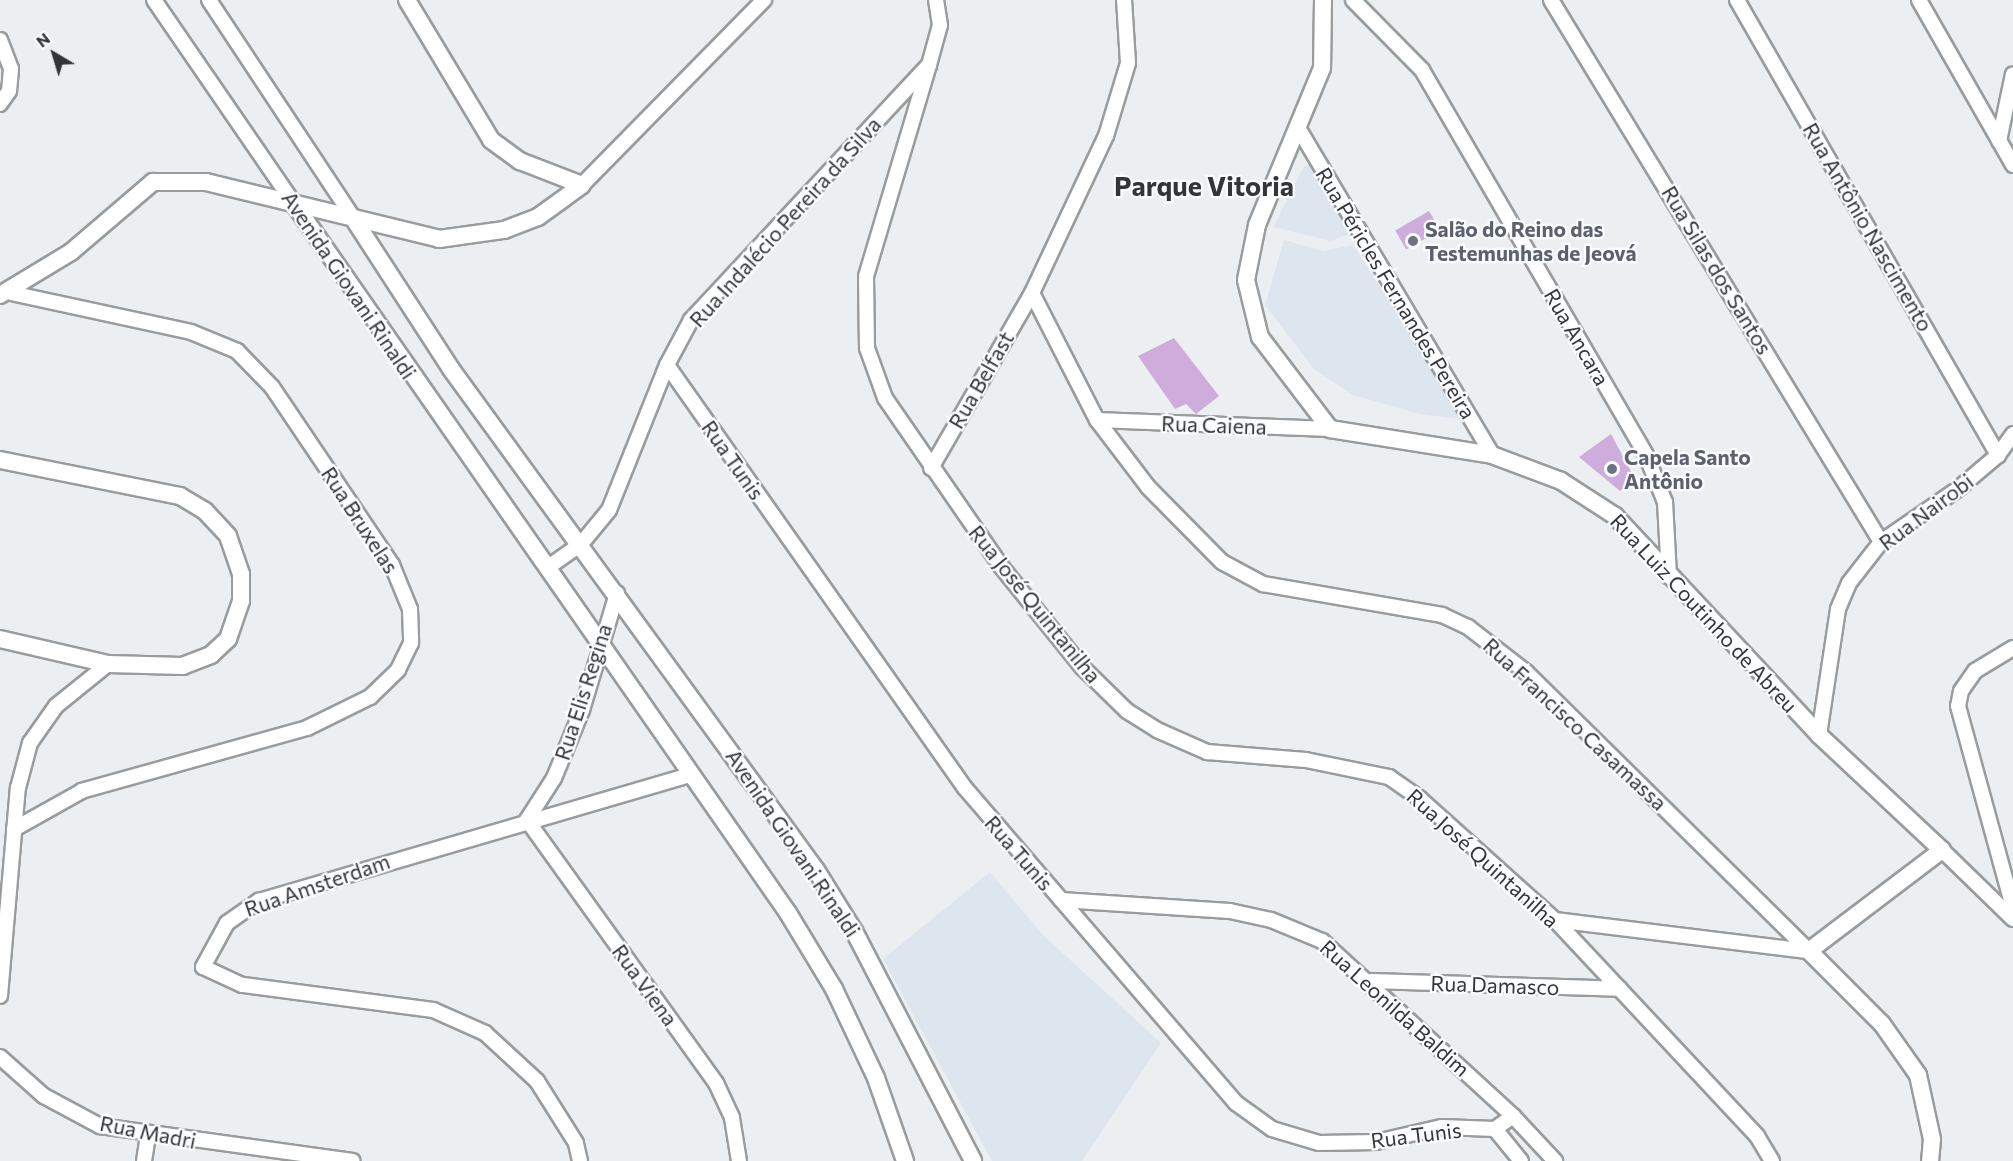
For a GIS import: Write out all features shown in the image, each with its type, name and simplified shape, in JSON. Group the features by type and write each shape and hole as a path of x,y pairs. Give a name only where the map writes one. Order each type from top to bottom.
{"street":[{"name":"Avenida Giovani Rinaldi","path":"154,0 598,644 788,913 834,989 876,1078 905,1161"},
{"name":"Avenida Giovani Rinaldi","path":"209,0 451,369 743,765 841,911 973,1161"},
{"path":"407,0 491,140 520,161 582,185"},
{"path":"5,294 71,252 153,183 206,182 355,221 439,239 504,230 538,218 582,185 764,0"},
{"name":"Rua Indalécio Pereira da Silva","path":"581,544 609,510 667,365 691,320 929,65 940,25 936,0"},
{"path":"1032,293 1106,136 1128,63 1124,0"},
{"path":"1323,0 1322,68 1300,131 1257,225 1247,297 1260,336 1330,429"},
{"name":"Rua Ancara","path":"1353,0 1422,70 1646,454 1665,502 1669,578"},
{"name":"Rua Silas dos Santos","path":"1551,0 1881,542"},
{"name":"Rua Antônio Nascimento","path":"1737,0 1998,455"},
{"path":"1919,0 2013,165"},
{"path":"0,40 11,69 9,91 0,104"},
{"name":"Rua José Quintanilha","path":"929,65 866,277 867,348 885,398 931,468 1082,667 1127,711 1207,752 1306,760 1389,777 1482,851 1555,920 1757,1136 1772,1161"},
{"path":"1999,141 2013,74"},
{"name":"Rua Péricles Fernandes Pereira","path":"1300,131 1492,455"},
{"path":"373,249 385,228"},
{"name":"Rua Francisco Casamassa","path":"1032,293 1097,420 1148,487 1222,562 1263,584 1442,615 1490,641 1882,1024 1918,1075 1932,1139 1930,1161"},
{"name":"Rua Belfast","path":"931,468 1032,293"},
{"name":"Rua Bruxelas","path":"5,294 191,332 237,351 272,387 392,566 410,609 411,643 398,670 370,697 317,723 82,791 14,830"},
{"name":"Rua Tunis","path":"667,365 965,788 1236,1102 1272,1129 1319,1143 1376,1142 1442,1127 1495,1129"},
{"name":"Rua Caiena","path":"1097,420 1330,429"},
{"name":"Rua Luiz Coutinho de Abreu","path":"1330,429 1492,455 1561,481 1615,516 1669,578 1819,735 2013,919"},
{"name":"Rua Nairobi","path":"1819,735 1838,609 1849,583 1881,542 1998,455 2013,434"},
{"path":"0,460 180,496 205,511 228,536 241,574 241,601 228,639 211,656 183,666 108,664 0,639"},
{"path":"547,568 581,544"},
{"name":"Rua Elis Regina","path":"527,820 554,778 582,710 598,644 617,593"},
{"path":"2013,648 1975,671 1961,691 1958,706 2013,907"},
{"path":"0,996 14,830 30,743 56,706 108,664"},
{"name":"Rua Amsterdam","path":"580,1161 576,1143 537,1081 485,1033 433,1010 242,985 203,967 227,923 259,901 689,774"},
{"name":"Rua Viena","path":"527,820 716,1083 732,1118 739,1161"},
{"path":"1555,920 1809,951 1942,850"},
{"name":"Rua Leonilda Baldim","path":"1061,900 1230,911 1271,920 1322,941 1371,981 1513,1116 1550,1159"},
{"name":"Rua Damasco","path":"1371,981 1620,990"},
{"name":"Rua Madri","path":"0,1057 70,1113 148,1136 353,1161"},
{"path":"1513,1116 1495,1129 1521,1161"},
{"path":"144,1161 148,1136"}],"shaded area":[{"path":"1314,165 1352,233 1331,241 1273,227 1304,166"},
{"path":"1284,240 1323,251 1353,245 1466,420 1420,414 1353,395 1314,369 1265,305"},
{"path":"990,872 1043,935 1161,1043 1082,1161 992,1161 883,959"}],"building":[{"name":"Salão do Reino das Testemunhas de Jeová","path":"1429,211 1440,230 1406,250 1395,230"},
{"path":"1174,338 1219,396 1196,414 1186,404 1175,409 1138,356"},
{"name":"Capela Santo Antônio","path":"1611,434 1636,481 1620,491 1579,457"}],"place":[{"name":"Salão do Reino das Testemunhas de Jeová","path":"1413,241"},
{"name":"Capela Santo Antônio","path":"1612,469"}],"district":[{"name":"Parque Vitoria","path":"1204,186"}]}
